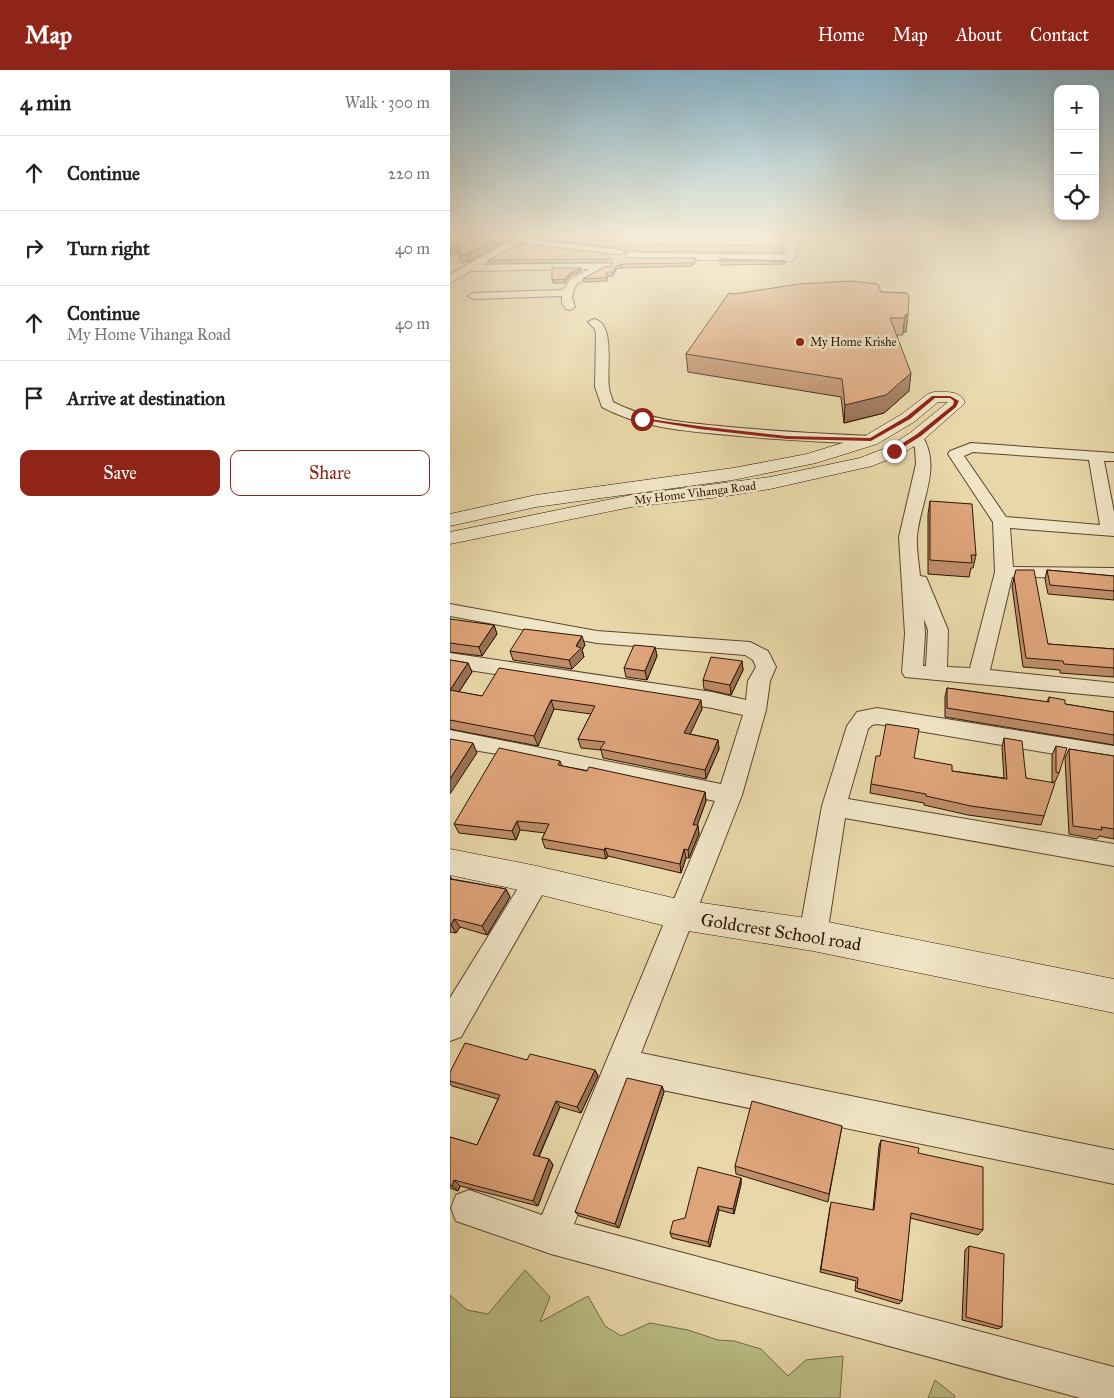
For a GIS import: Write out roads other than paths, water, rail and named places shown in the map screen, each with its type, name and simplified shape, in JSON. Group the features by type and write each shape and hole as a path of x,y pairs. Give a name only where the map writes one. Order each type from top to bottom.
{"street":[{"path":"567,297 570,307"},
{"path":"594,322 600,328 602,336 602,387 607,404 621,413 642,419 718,430 787,437 871,440"},
{"name":"My Home Vihanga Road","path":"450,538 631,501 720,491 770,483 866,462 894,451 916,437 955,406 957,401 950,397 934,397 908,418 871,440"},
{"path":"931,425 937,470 921,501 916,559 922,593 938,630 936,673"},
{"path":"916,437 922,448 924,464 908,537 915,634 912,672 978,676 1114,690"},
{"path":"450,520 588,492 674,482 758,469 810,459 871,440"},
{"path":"978,676 1004,572 1002,522 955,454 971,447 1114,457"},
{"path":"1002,522 1112,531 1096,456"},
{"path":"1004,572 1114,573"},
{"path":"450,610 597,637 750,649 761,656 766,667 759,681 755,710 730,795 551,1236"},
{"path":"450,660 712,700 755,710"},
{"path":"813,935 834,806 858,726 865,718 877,716 1114,755"},
{"path":"450,738 497,746 730,795"},
{"path":"834,806 1114,855"},
{"name":"Goldcrest School road","path":"450,862 537,880 682,915 813,935 1114,996"},
{"path":"451,1021 537,880"},
{"path":"621,1065 1114,1167"},
{"path":"469,1208 551,1236 1114,1387"}],"place":[{"name":"My Home Krishe","path":"800,342"}]}
